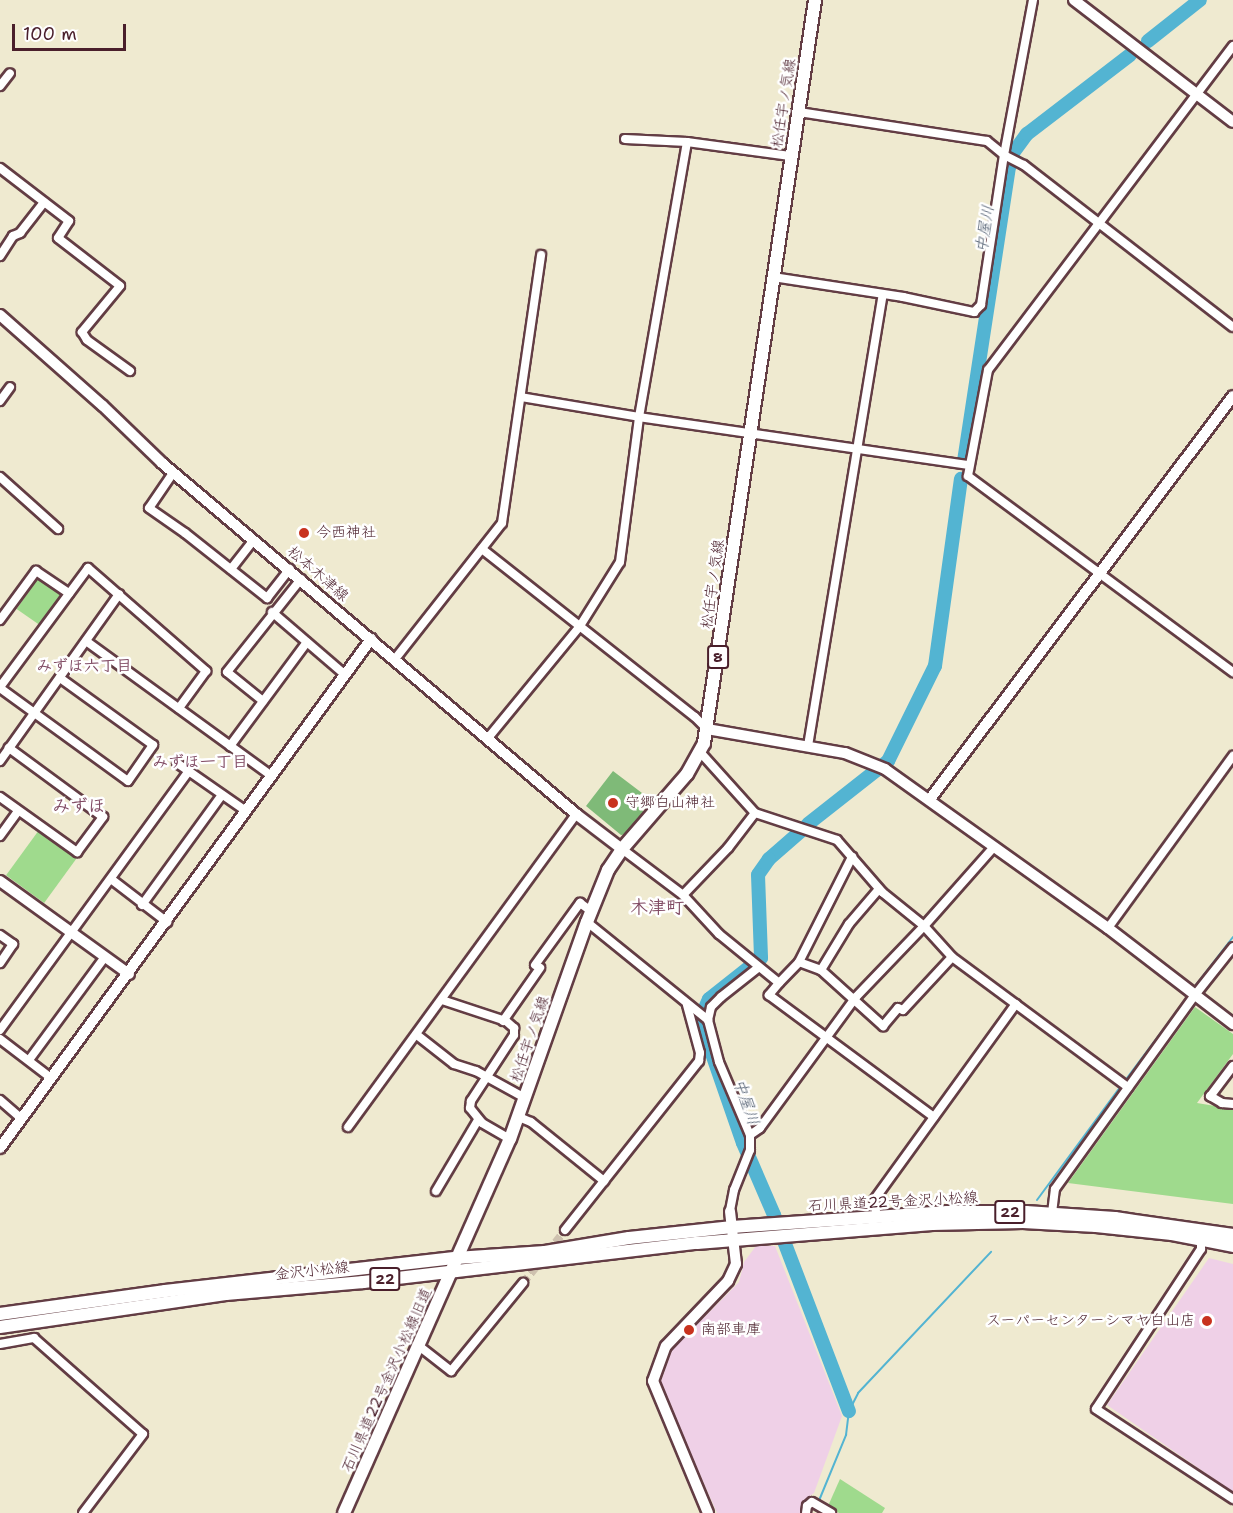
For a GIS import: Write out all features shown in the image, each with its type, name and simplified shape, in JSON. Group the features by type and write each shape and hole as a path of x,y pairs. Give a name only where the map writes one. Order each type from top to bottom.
{"main road":[{"name":"松任宇ノ気線","path":"456,1258 519,1117 589,916 608,870 622,849 680,782 700,752 707,729 790,156 815,0"},
{"name":"石川県道22号金沢小松線","path":"771,1230 877,1217 947,1212 1052,1213 1150,1221 1233,1235"},
{"name":"石川県道22号金沢小松線","path":"788,1228 1023,1222 1096,1226 1233,1246"},
{"name":"金沢小松線","path":"0,1314 141,1294 456,1258 545,1252 629,1238 732,1227 771,1230"},
{"name":"金沢小松線","path":"0,1327 215,1296 734,1241 771,1230"},
{"name":"石川県道22号金沢小松線旧道","path":"344,1513 456,1258"}],"street":[{"path":"773,277 974,312 981,305 1009,158 1034,0"},
{"path":"1074,0 1233,122"},
{"path":"1233,46 988,370 968,476 1233,672"},
{"path":"0,86 10,73"},
{"path":"798,112 987,141 1233,327"},
{"path":"625,139 687,141 790,156"},
{"path":"488,738 580,626 620,562 639,417 687,141"},
{"path":"0,168 69,221 58,238 120,286 82,332 87,340 129,371"},
{"path":"0,256 44,202"},
{"path":"394,659 502,523 541,255"},
{"path":"808,746 860,449 883,295"},
{"name":"松本木津線","path":"0,315 173,473 290,569 576,814 622,849"},
{"path":"0,400 10,387"},
{"path":"930,799 1233,396"},
{"path":"520,397 639,417 969,465"},
{"path":"173,473 149,508 267,598 290,569"},
{"path":"0,477 58,529"},
{"path":"231,569 254,540"},
{"path":"482,549 707,729 846,753 881,767 930,799 1108,928 1233,1024"},
{"path":"60,678 153,745 128,781 0,687 88,568 206,671 179,708"},
{"path":"0,620 36,571 69,593"},
{"path":"263,701 227,672 300,579"},
{"path":"0,761 119,594"},
{"path":"272,612 344,674"},
{"path":"0,1148 168,922 371,639"},
{"path":"86,641 272,776"},
{"path":"230,746 307,642"},
{"path":"0,796 77,852 103,817 9,748"},
{"path":"700,752 755,813 837,840 879,889 924,926 952,957 1125,1084"},
{"path":"1108,928 1233,756"},
{"path":"177,762 246,811"},
{"path":"0,1030 189,771"},
{"path":"142,904 222,795"},
{"path":"0,836 18,811"},
{"path":"683,895 728,848 755,813"},
{"path":"348,1127 576,814"},
{"path":"750,1135 760,1128 854,1000 994,847"},
{"path":"622,849 683,895 718,934 779,983"},
{"path":"852,857 799,962 769,995 934,1117"},
{"path":"111,879 168,922"},
{"path":"0,881 129,974"},
{"path":"821,970 849,924 879,889"},
{"path":"503,1021 580,903 589,916 687,1005 703,1016 719,1062 750,1135 747,1161 734,1190 730,1211 736,1264 728,1281 666,1346 653,1381 708,1513"},
{"path":"0,935 13,945 0,963"},
{"path":"1052,1213 1055,1189 1125,1084 1192,993 1233,947"},
{"path":"29,1060 105,957"},
{"path":"799,962 821,970 883,1026 898,1008 903,1010 952,957"},
{"path":"703,1016 756,964"},
{"path":"442,1000 503,1021 514,1028 514,1035 471,1101 470,1108 478,1120 510,1139"},
{"path":"877,1217 874,1200 1016,1004"},
{"path":"565,1230 699,1061 700,1053 687,1005"},
{"path":"417,1035 454,1064 488,1077 525,1098"},
{"path":"0,1039 51,1078"},
{"path":"1233,1066 1210,1096 1222,1103 1233,1104"},
{"path":"0,1100 22,1119"},
{"path":"519,1117 531,1122 604,1181"},
{"path":"436,1191 478,1120"},
{"path":"1202,1240 1201,1249 1096,1409 1233,1500"},
{"path":"419,1346 451,1371 523,1283"},
{"path":"0,1344 34,1338 143,1434 83,1513"},
{"path":"806,1513 807,1506 812,1502 827,1511"}],"shaded area":[{"path":"756,1246 775,1246 842,1416 814,1493 803,1501 801,1513 717,1513 660,1384 672,1350 739,1282 744,1262"},
{"path":"1209,1258 1233,1264 1233,1492 1107,1405"}],"green space":[{"path":"39,577 63,594 40,626 17,609"},
{"path":"613,771 642,793 633,801 646,814 630,834 621,835 586,806"},
{"path":"39,830 77,858 44,903 6,875"},
{"path":"1195,1007 1233,1034 1233,1054 1197,1103 1233,1109 1233,1204 1068,1183"},
{"path":"840,1479 885,1508 882,1513 839,1513 828,1506"}],"waterway":[{"name":"中屋川","path":"1148,41 1200,0"},
{"name":"中屋川","path":"964,461 1013,153 1027,134 1130,55"},
{"name":"中屋川","path":"808,824 888,761 935,666 961,479"},
{"name":"中屋川","path":"801,831 769,859 758,875 761,958 709,999 700,1019 743,1143 774,1215 849,1411"},
{"path":"1192,990 1233,937"},
{"path":"1124,1082 1189,995"},
{"path":"1037,1200 1121,1086"},
{"path":"818,1503 846,1435 849,1411 858,1393 991,1252"}],"tunnel":[{"path":"548,1252 565,1230"},
{"path":"523,1283 540,1262"}],"place":[{"name":"今西神社","path":"304,533"},
{"name":"守郷白山神社","path":"613,803"},
{"name":"スーパーセンターシマヤ白山店","path":"1207,1321"},
{"name":"南部車庫","path":"689,1330"}],"district":[{"name":"みずほ六丁目","path":"84,666"},
{"name":"みずほ一丁目","path":"200,762"},
{"name":"みずほ","path":"79,806"},
{"name":"木津町","path":"657,907"}]}
